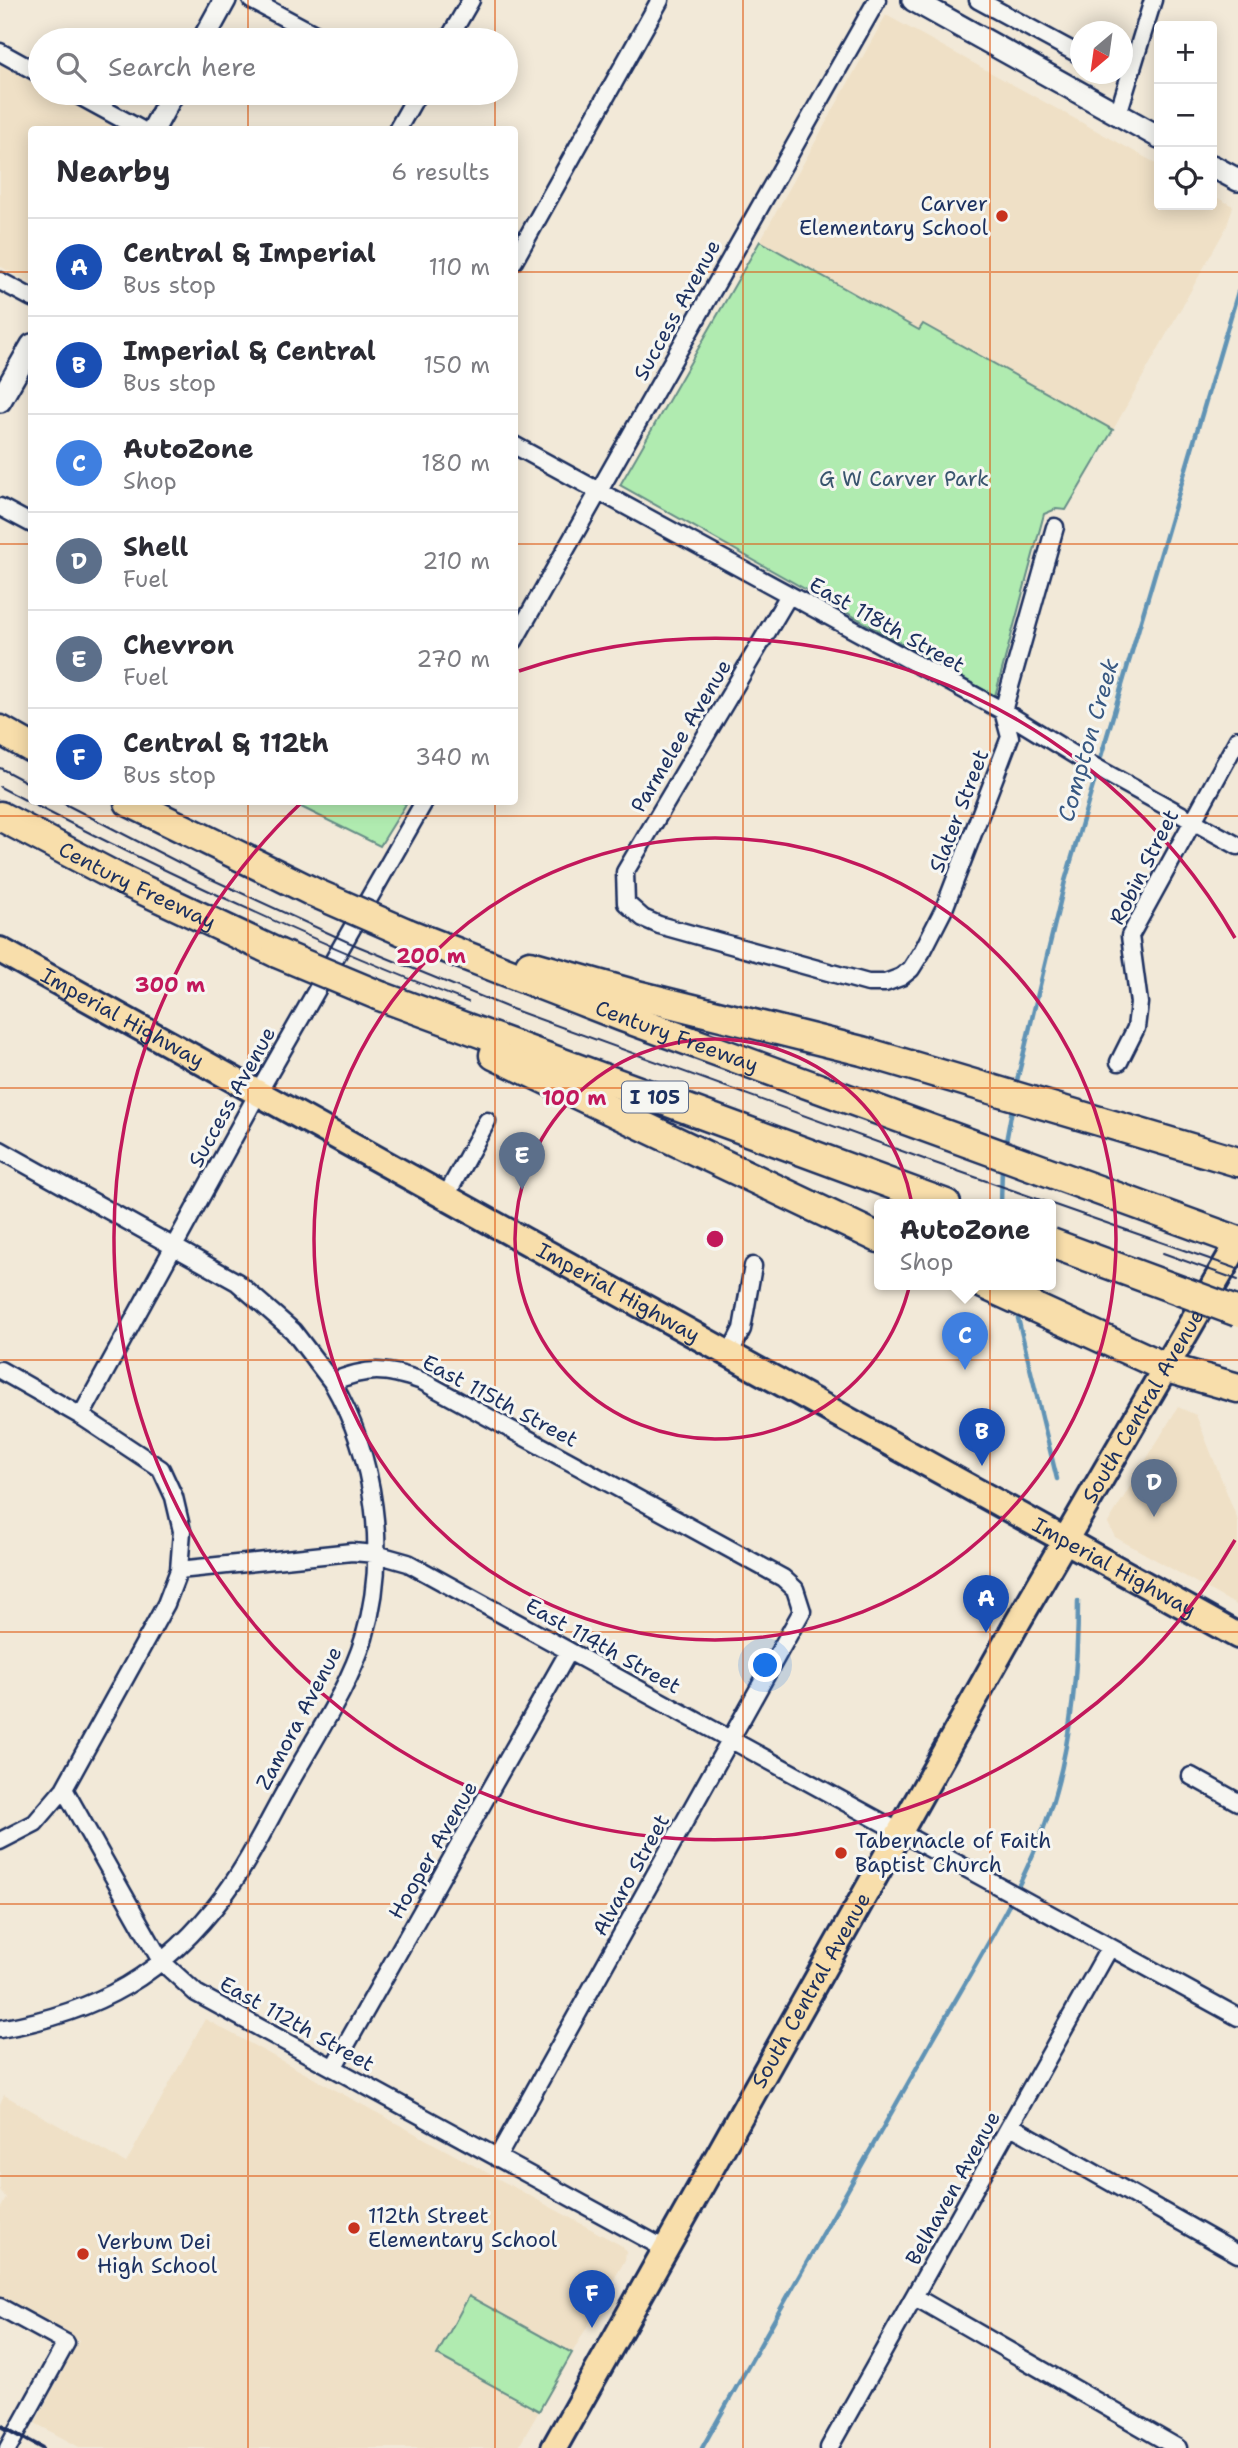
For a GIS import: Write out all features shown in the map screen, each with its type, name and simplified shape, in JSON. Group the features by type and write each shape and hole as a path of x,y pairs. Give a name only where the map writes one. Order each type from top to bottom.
{"highway":[{"path":"0,730 28,746"},
{"name":"Century Freeway","path":"135,805 313,892 407,933 897,1118 1238,1242"},
{"name":"Century Freeway","path":"0,816 118,878 277,953 380,996 933,1199"},
{"path":"445,948 536,966 634,994 862,1051 1238,1162"},
{"path":"380,996 551,1084 874,1236"},
{"path":"1056,1245 1238,1312"},
{"path":"997,1290 1167,1368 1238,1388"}],"main road":[{"name":"Imperial Highway","path":"0,950 1238,1636"},
{"name":"South Central Avenue","path":"554,2448 1066,1539 1238,1242"}],"street":[{"path":"210,28 225,0"},
{"path":"251,0 304,28"},
{"path":"455,28 471,0"},
{"path":"518,254 660,0"},
{"name":"Success Avenue","path":"518,634 877,0"},
{"path":"913,0 1154,134"},
{"path":"978,0 1070,50"},
{"path":"1133,68 1153,0"},
{"path":"0,52 28,67"},
{"path":"1118,114 1128,84"},
{"path":"96,105 135,126"},
{"path":"155,126 167,105"},
{"path":"399,126 411,105"},
{"path":"1217,169 1238,180"},
{"path":"0,281 28,296"},
{"path":"0,401 28,352"},
{"name":"East 118th Street","path":"518,447 1003,711 1086,762 1238,846"},
{"path":"0,507 28,522"},
{"name":"Slater Street","path":"901,977 923,950 944,909 1010,737 1003,711 1055,527"},
{"name":"Parmelee Avenue","path":"789,595 625,872 626,903 643,918 659,925 855,980 885,983 901,977"},
{"name":"Robin Street","path":"1119,1062 1136,1028 1139,1003 1130,936 1191,820 1238,739"},
{"name":"Success Avenue","path":"81,1416 258,1093 422,805"},
{"path":"446,1196 487,1121"},
{"path":"0,1150 237,1282 266,1305 316,1357 332,1382"},
{"path":"730,1353 743,1329 752,1266"},
{"name":"East 115th Street","path":"332,1382 355,1372 377,1369 422,1381 783,1578 795,1589 802,1611"},
{"path":"0,1370 81,1416 161,1469 174,1497 182,1531 179,1570 166,1604 64,1789 35,1823 0,1841"},
{"name":"Zamora Avenue","path":"0,2029 58,2017 91,2006 161,1961 226,1893 342,1687 369,1620 376,1554 367,1471 360,1440 332,1382"},
{"name":"East 114th Street","path":"179,1570 352,1552 376,1554 408,1563 1238,2017"},
{"name":"Alvaro Street","path":"497,2158 802,1611"},
{"name":"Hooper Avenue","path":"333,2068 569,1651"},
{"path":"1191,1776 1238,1802"},
{"name":"East 112th Street","path":"64,1789 161,1961 196,1993 667,2250"},
{"name":"Belhaven Avenue","path":"830,2448 1110,1947"},
{"path":"1012,2126 1238,2255"},
{"path":"915,2297 1178,2448"},
{"path":"0,2307 66,2343 8,2448"}],"shaded area":[{"name":"Carver Elementary School","path":"886,15 1154,162 1154,210 1217,210 1217,198 1233,206 1227,226 1113,430 924,325 920,330 760,241"},
{"path":"0,63 28,78 28,105 76,105 114,126 28,126 28,282 0,266"},
{"path":"1178,1407 1196,1415 1238,1521 1238,1606 1115,1537 1108,1523"},
{"path":"205,2019 622,2246 626,2252 625,2260 518,2448 81,2448 35,2423 79,2341 0,2297 0,2210 6,2198 0,2190 0,2104 4,2095 126,2163"}],"green space":[{"name":"G W Carver Park","path":"760,241 919,330 923,324 1113,430 1066,510 1056,509 1044,514 995,696 620,485"},
{"path":"297,805 405,805 380,846"},
{"path":"469,2296 572,2353 539,2411 437,2355"}],"waterway":[{"name":"Compton Creek","path":"1099,763 1238,292"},
{"name":"Compton Creek","path":"1016,1085 1065,881 1097,772"},
{"name":"Compton Creek","path":"1005,1147 1013,1104"},
{"name":"Compton Creek","path":"1001,1199 1002,1166"},
{"name":"Compton Creek","path":"1016,1310 1057,1479"},
{"path":"702,2448 982,1953 1033,1855 1056,1790 1067,1743 1076,1673 1078,1601"}],"tram line":[{"path":"0,768 28,783"},
{"path":"0,787 28,801"},
{"path":"35,805 231,901 468,1002"},
{"path":"67,805 209,878 348,942 509,1008 1038,1199"},
{"path":"1056,1205 1238,1269"},
{"path":"1163,1253 1238,1280"}],"railway":[{"path":"0,2425 42,2448"}],"place":[{"name":"Carver Elementary School","path":"1002,216"},
{"name":"Chevron","path":"522,1190"},
{"name":"AutoZone","path":"965,1370"},
{"name":"Imperial & Central","path":"982,1466"},
{"name":"Shell","path":"1154,1517"},
{"name":"Central & Imperial","path":"986,1633"},
{"name":"Tabernacle of Faith Baptist Church","path":"841,1853"},
{"name":"112th Street Elementary School","path":"354,2228"},
{"name":"Verbum Dei High School","path":"83,2254"},
{"name":"Central & 112th","path":"592,2328"}]}
